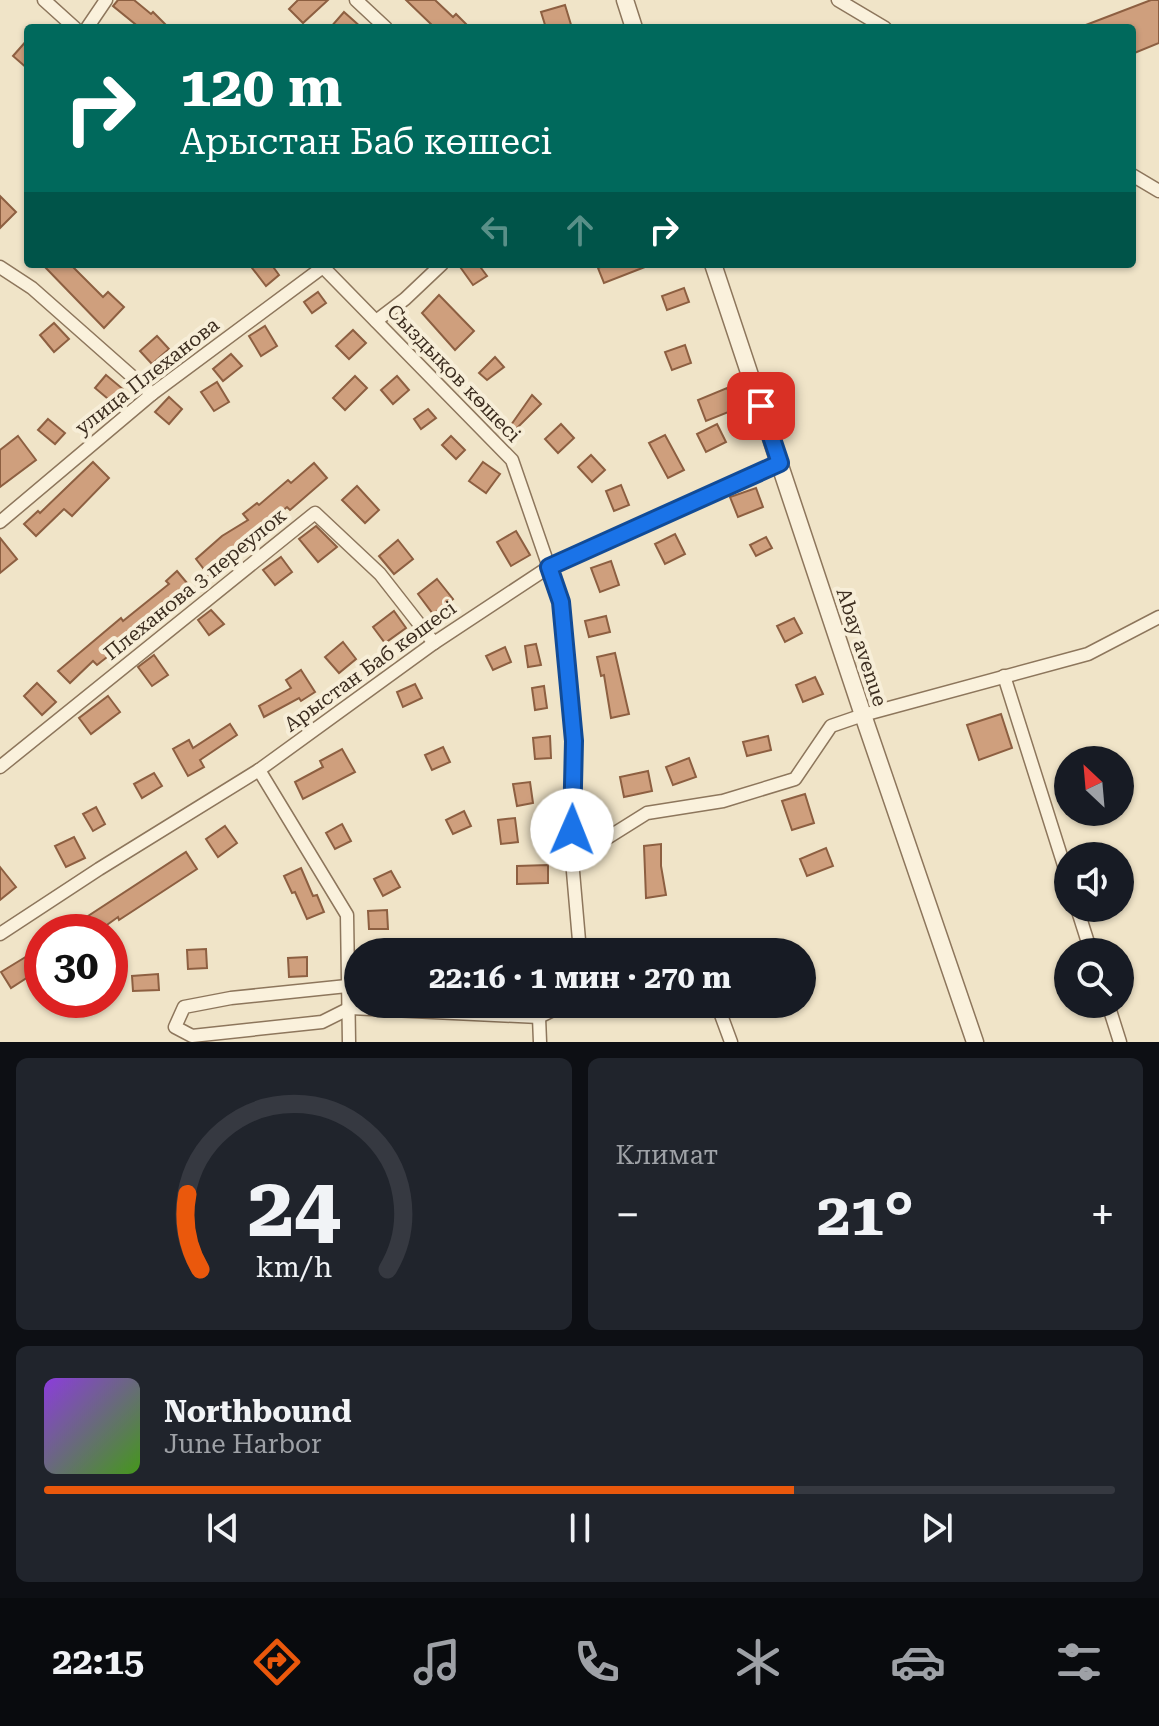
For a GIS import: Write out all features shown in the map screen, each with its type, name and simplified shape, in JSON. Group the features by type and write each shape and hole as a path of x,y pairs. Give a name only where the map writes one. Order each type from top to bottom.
{"street":[{"path":"44,0 71,24"},
{"path":"90,24 106,0"},
{"path":"356,0 382,24"},
{"path":"625,0 633,24"},
{"path":"838,0 878,24"},
{"path":"1136,177 1159,191"},
{"path":"0,267 32,288 152,394"},
{"name":"улица Плеханова","path":"0,522 152,394 319,268"},
{"name":"Сыздықов көшесі","path":"324,268 512,460 561,602 574,741 572,860 579,938"},
{"path":"376,321 438,268"},
{"name":"Abay avenue","path":"714,268 975,1042"},
{"name":"Арыстан Баб көшесі","path":"0,934 259,770 434,643 549,567 780,463"},
{"name":"Плеханова 3 переулок","path":"0,767 315,513 380,574 434,643"},
{"path":"572,860 647,813 723,801 795,779 831,726 1088,654 1159,617"},
{"path":"1004,676 1057,842"},
{"path":"259,770 347,915 347,938"},
{"path":"344,986 231,998 184,1007 175,1027 190,1039 322,1022 344,1011"},
{"path":"349,1042 350,1018"},
{"path":"539,1018 540,1042"},
{"path":"722,1018 731,1042"},
{"path":"1112,1018 1120,1042"}],"building":[{"path":"118,0 134,0 165,24 135,24 113,6"},
{"path":"298,0 328,0 303,23 289,9"},
{"path":"406,0 435,0 453,17 456,14 466,24 431,24"},
{"path":"1151,0 1159,0 1159,43 1136,52 1136,24 1088,24"},
{"path":"565,5 571,24 545,24 541,12"},
{"path":"344,12 358,24 334,24"},
{"path":"24,44 24,66 13,56"},
{"path":"0,196 16,212 0,228"},
{"path":"46,268 74,268 103,297 108,292 124,307 104,328"},
{"path":"252,268 274,268 279,275 266,286"},
{"path":"461,268 481,268 487,276 473,285"},
{"path":"598,268 642,268 604,283"},
{"path":"684,288 689,302 667,310 662,296"},
{"path":"318,292 326,303 312,313 304,302"},
{"path":"439,295 474,331 455,350 422,313"},
{"path":"54,323 69,339 54,352 40,335"},
{"path":"265,326 277,346 261,356 249,336"},
{"path":"353,330 366,343 349,359 336,346"},
{"path":"157,336 169,349 152,364 140,351"},
{"path":"685,345 691,363 672,370 665,352"},
{"path":"231,354 242,366 223,381 213,369"},
{"path":"495,357 504,367 487,380 479,373"},
{"path":"106,375 124,390 113,403 95,388"},
{"path":"355,376 367,388 345,410 333,398"},
{"path":"397,376 409,390 393,404 381,390"},
{"path":"217,382 229,402 214,411 201,392"},
{"path":"727,388 736,409 706,421 698,400"},
{"path":"532,395 541,404 516,429 511,425"},
{"path":"169,397 182,409 169,424 155,412"},
{"path":"428,409 436,418 421,429 414,419"},
{"path":"48,419 65,433 55,444 38,430"},
{"path":"561,424 574,438 558,453 545,439"},
{"path":"717,424 726,442 706,452 697,434"},
{"path":"665,435 684,470 668,478 649,443"},
{"path":"18,436 36,460 0,487 0,450"},
{"path":"451,436 465,450 456,459 442,445"},
{"path":"591,455 605,470 592,482 578,467"},
{"path":"93,462 109,478 72,516 64,509 36,536 24,524 38,511 40,513"},
{"path":"483,462 500,474 486,493 469,481"},
{"path":"314,463 327,478 290,510 287,507 245,542 247,545 229,557 231,560 210,577 196,559 222,536 248,520 243,514 257,503 259,505 288,480 291,483"},
{"path":"621,485 629,505 614,511 606,491"},
{"path":"357,486 379,510 365,523 342,500"},
{"path":"756,488 763,507 738,517 730,497"},
{"path":"316,526 337,547 318,562 299,539"},
{"path":"516,531 530,555 511,566 497,542"},
{"path":"675,534 685,554 665,564 655,544"},
{"path":"766,537 772,548 756,556 750,545"},
{"path":"0,538 17,559 0,573"},
{"path":"398,540 413,559 394,574 379,556"},
{"path":"281,557 292,572 275,585 263,570"},
{"path":"611,561 619,585 600,592 591,568"},
{"path":"177,571 192,589 182,598 97,665 93,661 70,683 58,671 121,618 123,621 169,584 166,581"},
{"path":"437,579 453,599 433,614 418,594"},
{"path":"211,610 224,624 209,635 198,620"},
{"path":"394,611 406,628 385,643 373,627"},
{"path":"606,616 610,632 589,637 585,621"},
{"path":"794,618 802,633 785,642 777,626"},
{"path":"343,642 356,659 339,673 325,657"},
{"path":"536,644 541,665 528,667 525,646"},
{"path":"505,647 511,662 493,670 486,656"},
{"path":"615,653 629,714 611,718 604,675 601,676 597,657"},
{"path":"154,655 168,675 152,686 138,667"},
{"path":"301,670 315,692 264,717 259,706 291,688 286,680"},
{"path":"815,677 823,694 803,702 796,685"},
{"path":"37,683 56,702 42,715 24,696"},
{"path":"415,684 422,698 403,707 397,692"},
{"path":"544,686 547,708 535,710 532,688"},
{"path":"108,696 120,712 91,734 79,718"},
{"path":"1001,714 1012,748 979,760 967,725"},
{"path":"230,724 237,735 200,760 204,767 188,776 173,749 189,740 193,748"},
{"path":"550,736 551,758 535,759 533,738"},
{"path":"768,736 771,750 747,756 743,742"},
{"path":"443,747 450,762 432,770 425,755"},
{"path":"342,749 355,772 303,799 295,782 323,767 320,761"},
{"path":"689,758 696,777 673,785 666,767"},
{"path":"648,771 652,791 624,797 620,777"},
{"path":"154,773 162,786 142,798 134,784"},
{"path":"530,782 533,803 517,806 513,784"},
{"path":"805,794 814,823 792,830 782,801"},
{"path":"96,807 105,824 93,831 83,814"},
{"path":"464,811 471,826 453,834 446,820"},
{"path":"515,818 518,842 501,844 498,820"},
{"path":"342,824 351,841 335,849 326,833"},
{"path":"225,826 237,843 218,857 206,839"},
{"path":"74,837 85,858 66,867 55,846"},
{"path":"661,844 666,895 646,898 644,846"},
{"path":"826,848 833,866 807,876 800,859"},
{"path":"186,852 197,869 128,914 91,914"},
{"path":"548,865 548,883 517,884 517,866"},
{"path":"0,867 16,887 0,900"},
{"path":"301,868 324,912 307,919 284,876"},
{"path":"391,871 400,887 383,896 374,879"},
{"path":"387,910 388,929 369,929 368,911"},
{"path":"206,949 207,968 188,969 187,950"},
{"path":"307,957 307,976 289,977 288,958"},
{"path":"24,958 24,980 11,988 1,972"},
{"path":"158,974 159,990 133,991 132,976"}],"route":[{"path":"572,830 574,741 561,602 549,567 780,463 761,406"}]}
